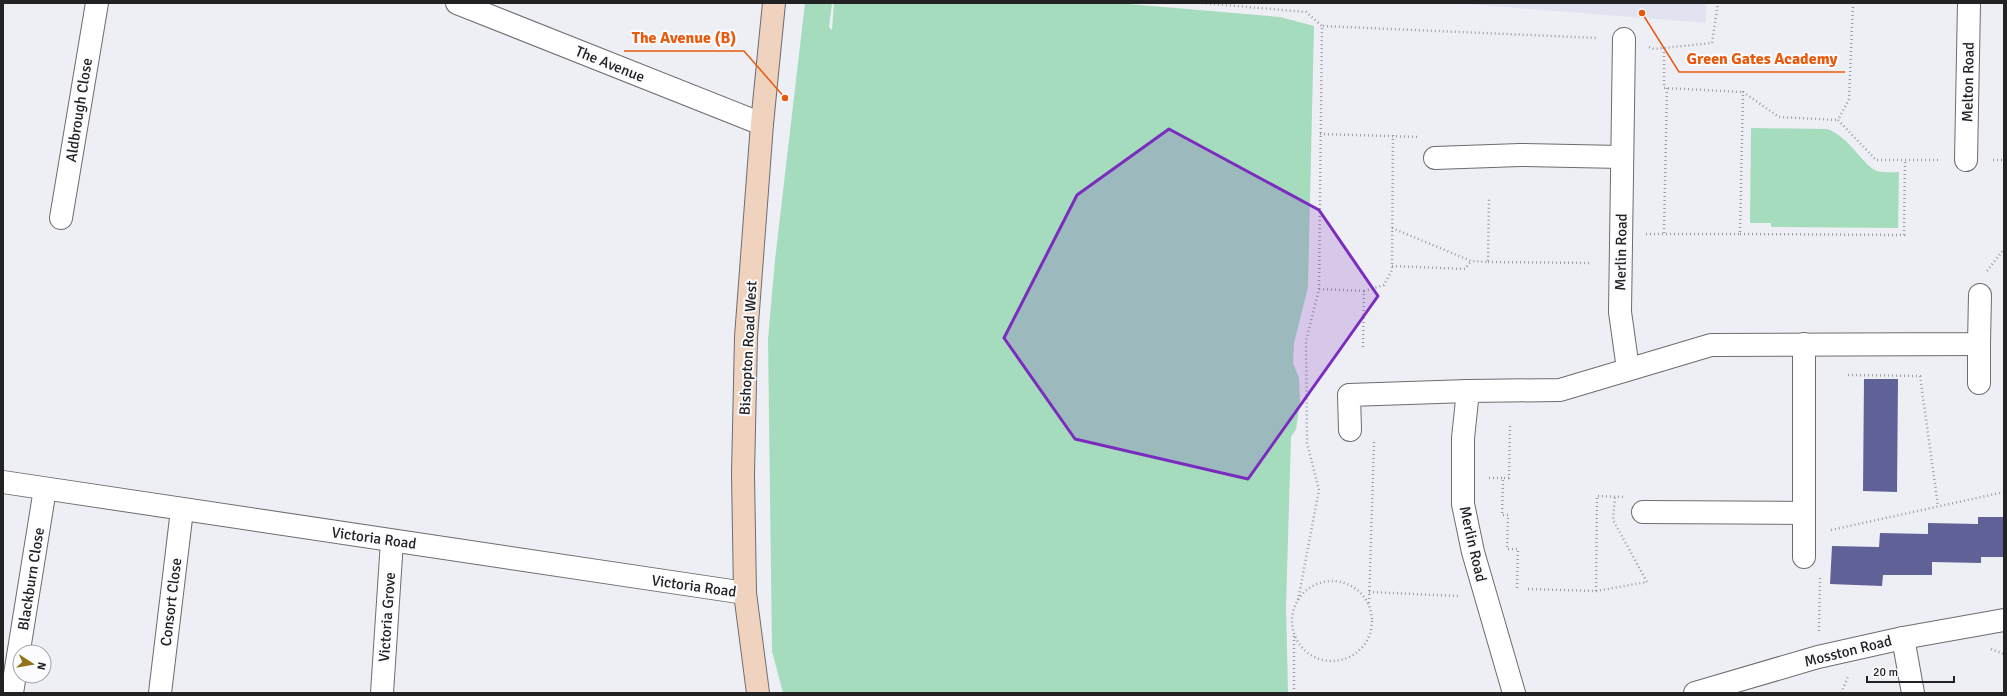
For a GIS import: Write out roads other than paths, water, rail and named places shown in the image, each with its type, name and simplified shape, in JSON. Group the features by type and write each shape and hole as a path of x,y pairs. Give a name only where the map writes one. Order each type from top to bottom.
{"street":[{"name":"Aldbrough Close","path":"61,218 97,3"},
{"name":"The Avenue","path":"457,3 762,124"},
{"name":"Bishopton Road West","path":"758,693 745,593 743,474 746,337 762,124 774,3"},
{"name":"Melton Road","path":"1966,160 1969,3"},
{"name":"Merlin Road","path":"1624,39 1621,157 1622,234 1620,312 1628,369"},
{"path":"1435,158 1520,155 1621,157"},
{"path":"1979,383 1982,285"},
{"path":"1804,344 1804,557"},
{"path":"1350,430 1349,395 1560,390 1711,345 1979,344"},
{"name":"Merlin Road","path":"1468,391 1463,438 1463,504 1473,552 1514,693"},
{"name":"Victoria Road","path":"3,482 182,510 745,593"},
{"name":"Blackburn Close","path":"12,693 45,489"},
{"path":"1637,504 1804,513"},
{"name":"Consort Close","path":"160,693 182,510"},
{"name":"Victoria Grove","path":"382,693 392,541"},
{"name":"Mosston Road","path":"1695,693 1818,657 1903,638 2004,620"},
{"path":"1903,638 1913,693"}],"place":[{"name":"Green Gates Academy","path":"1642,13"},
{"name":"The Avenue (B)","path":"785,98"}]}
